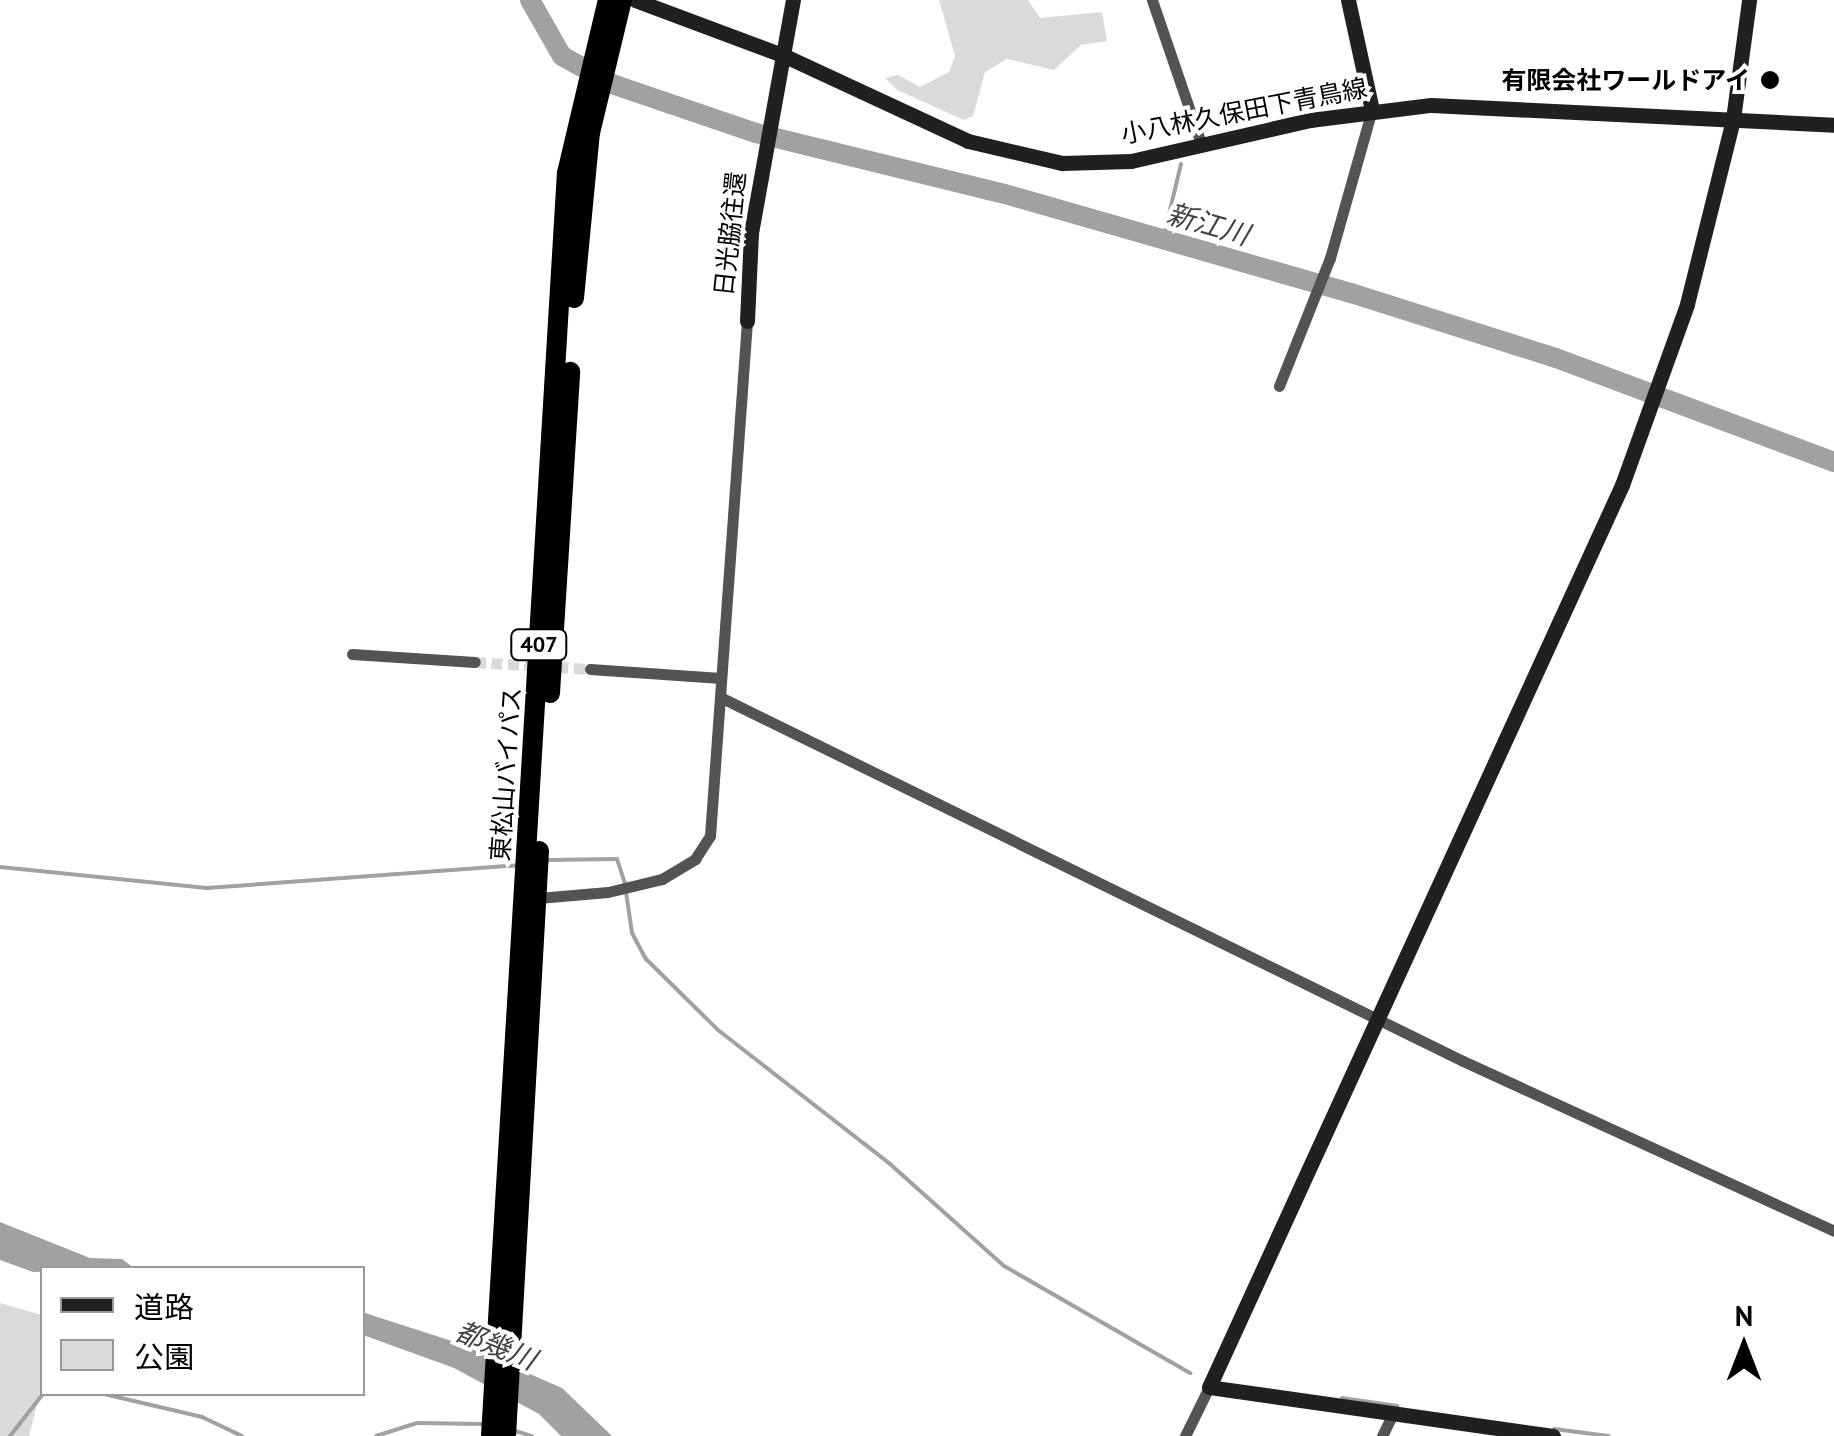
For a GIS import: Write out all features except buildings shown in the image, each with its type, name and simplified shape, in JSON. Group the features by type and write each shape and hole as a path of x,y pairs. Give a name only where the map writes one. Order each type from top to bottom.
{"highway":[{"name":"東松山バイパス","path":"506,1436 512,1202 568,173 590,97 608,0"},
{"name":"東松山バイパス","path":"599,56 622,0"},
{"name":"東松山バイパス","path":"491,1436 538,898 590,97"}],"street":[{"name":"小八林久保田下青鳥線","path":"635,0 785,56 1002,153 1096,164 1372,110 1480,103 1834,125"},
{"path":"785,56 792,0"},
{"path":"1152,0 1202,146"},
{"path":"1278,386 1330,258 1372,110 1348,0"},
{"path":"1185,1436 1579,583 1654,402 1668,366 1733,119 1749,0"},
{"name":"日光脇往還","path":"748,321 751,234 785,56"},
{"path":"538,898 644,884 680,871 705,848 722,678 748,321"},
{"path":"352,654 475,662"},
{"path":"590,669 722,678"},
{"path":"720,697 1377,1017 1834,1230"},
{"path":"1209,1387 1554,1436"},
{"path":"1382,1436 1393,1413"}],"green space":[{"path":"939,0 1028,0 1040,18 1102,12 1107,41 1081,45 1054,70 1007,59 985,72 973,116 964,120 897,90 885,78 898,75 920,87 949,72 955,56"},
{"path":"0,1303 40,1314 40,1393 29,1436 0,1436"}],"shaded area":[{"path":"0,1222 90,1258 122,1259 131,1266 40,1266 40,1272 33,1272 0,1260"},
{"path":"365,1313 461,1344 562,1388 612,1436 561,1436 539,1414 454,1368 365,1336"}],"waterway":[{"name":"新江川","path":"530,0 562,56 612,84 756,133 1005,194 1351,293 1556,358 1834,462"},
{"path":"1163,239 1181,164"},
{"path":"547,860 617,859 625,883"},
{"path":"0,867 207,888 518,865"},
{"path":"626,892 632,933 646,959 718,1030 890,1164 1004,1266 1190,1373"},
{"path":"10,1436 41,1396"},
{"path":"113,1396 202,1417 242,1436"},
{"path":"1342,1398 1397,1406"},
{"path":"376,1436 417,1423 483,1424"},
{"path":"1554,1429 1609,1436"},
{"path":"512,1430 532,1436"}],"tunnel":[{"path":"475,662 590,669"}],"place":[{"name":"有限会社ワールドアイ","path":"1770,80"}],"water label":[{"name":"都幾川","path":"496,1345"}]}
